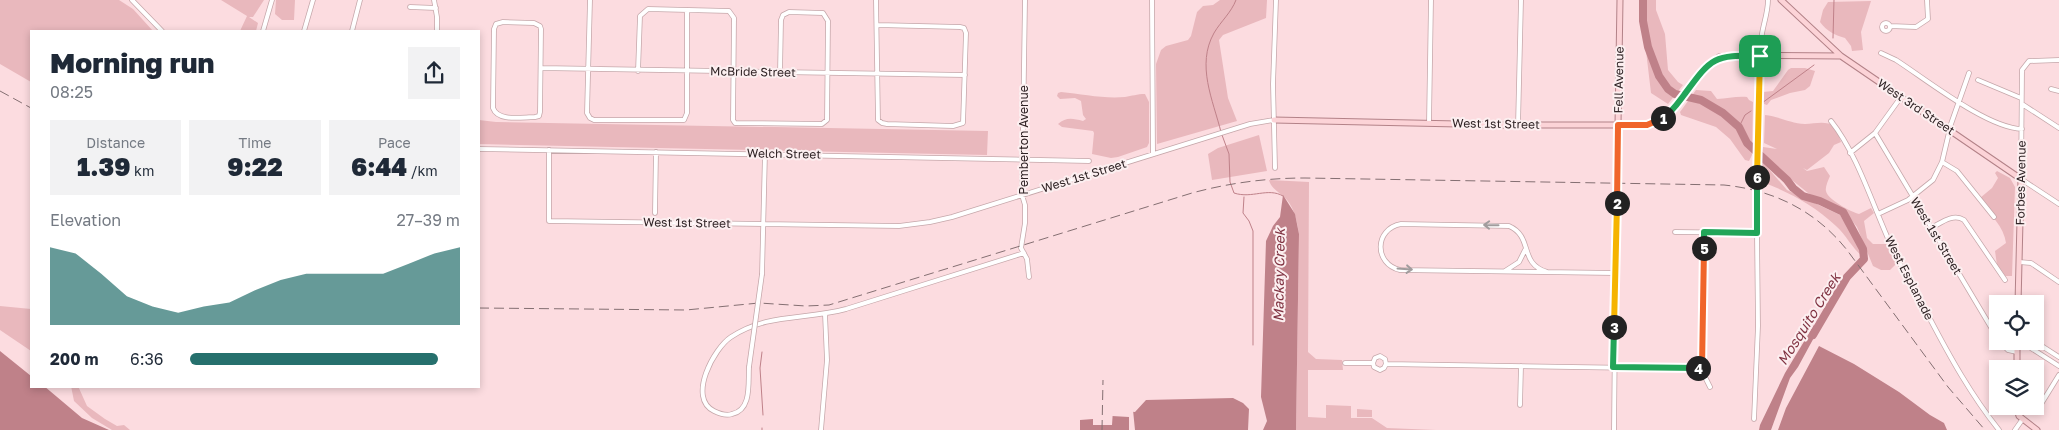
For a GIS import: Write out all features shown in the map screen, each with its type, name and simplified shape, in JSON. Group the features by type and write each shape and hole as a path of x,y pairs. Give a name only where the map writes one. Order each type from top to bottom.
{"main road":[{"name":"Fell Avenue","path":"1618,125 1620,0"},
{"name":"West 3rd Street","path":"1781,0 1841,56 2021,179"},
{"name":"West 1st Street","path":"1274,120 1518,125 1651,124 1667,115 1707,65 1720,57 1730,55 1841,56"},
{"name":"Forbes Avenue","path":"2018,295 2021,179"},
{"path":"2017,352 2017,360"},
{"path":"2019,415 2022,420 2037,430"}],"street":[{"path":"132,0 161,30"},
{"path":"263,30 272,0"},
{"path":"304,30 313,0"},
{"path":"352,30 360,0"},
{"path":"434,0 437,30"},
{"path":"590,0 587,113 590,118 684,120 687,113 686,10"},
{"path":"876,0 878,25 878,120 882,124 961,124 965,120 966,33 964,28 878,25"},
{"name":"Pemberton Avenue","path":"1025,0 1022,160 1022,195 1025,205 1025,223 1021,248 1029,267 1029,277"},
{"path":"1152,0 1153,154"},
{"path":"1275,168 1276,0"},
{"path":"1429,123 1430,0"},
{"path":"1518,125 1521,0"},
{"path":"1754,419 1758,326 1757,233 1760,56 1768,0"},
{"path":"1890,26 1916,27 1928,19 1927,0"},
{"path":"410,7 436,8"},
{"path":"638,71 640,16 642,12 648,9 726,10 733,15 732,114 735,122 822,124 827,120 827,16 823,13 806,12 789,12 784,15 781,20 780,72"},
{"path":"503,22 534,23 540,26 541,68 539,116 501,117 495,114 492,108 494,30 496,24 503,22"},
{"path":"1881,53 1896,60 1959,102 1995,123 2022,129"},
{"name":"Forbes Avenue","path":"2021,179 2022,70 2025,64 2031,60 2059,60"},
{"name":"McBride Street","path":"541,68 733,73 965,75"},
{"path":"1878,214 1908,200 1933,180 1942,162 1950,130 1969,73"},
{"path":"1978,80 2021,98"},
{"path":"2051,90 2059,91"},
{"path":"1850,154 1875,133 1900,97"},
{"path":"2022,104 2059,128"},
{"name":"West 1st Street","path":"549,150 549,221 911,225 952,217 1224,132 1255,123 1274,120"},
{"name":"West Esplanade","path":"1831,121 1839,131 1895,254 1959,372 1985,413 1999,430"},
{"name":"Fell Avenue","path":"1614,430 1613,367 1618,125"},
{"name":"West 1st Street","path":"1875,133 1989,325"},
{"name":"Welch Street","path":"480,149 765,153 1089,161"},
{"path":"655,213 656,152"},
{"path":"765,153 762,274 748,367 747,396 740,410 729,415 722,414 710,409 702,399 702,386 714,354 723,343 741,331 768,320 825,314 920,287 1024,253"},
{"path":"1942,162 1957,171 1994,217"},
{"name":"West 3rd Street","path":"2021,179 2059,204"},
{"path":"1931,228 1952,218 1964,220 2005,280"},
{"path":"1547,272 1532,264 1524,240 1518,232 1504,225 1400,224 1387,230 1380,242 1380,251 1386,262 1400,270 1615,273"},
{"path":"1674,232 1757,233"},
{"path":"1704,232 1702,368 1710,387"},
{"path":"1505,271 1519,262 1526,250"},
{"path":"2019,262 2031,263 2059,282"},
{"path":"821,430 826,360 825,314"},
{"path":"2044,347 2059,357"},
{"name":"West 1st Street","path":"2008,350 2017,352"},
{"path":"2034,350 2059,366"},
{"path":"1380,356 1385,359 1386,364 1385,368 1380,370 1374,367 1373,363 1375,358 1380,356"},
{"path":"1345,363 1373,363"},
{"path":"1386,364 1702,368"},
{"path":"1520,405 1521,366"},
{"path":"2044,400 2059,375"},
{"path":"2015,430 2022,420"}],"shaded area":[{"path":"0,0 119,0 133,9 152,30 30,30 30,81 0,64"},
{"path":"221,0 264,0 253,17 249,17 258,23 256,30 240,30 247,16"},
{"path":"276,0 295,0 294,20 282,20 275,14"},
{"path":"1220,0 1267,0 1266,18 1223,35 1219,40 1228,98 1237,121 1157,144 1156,64 1161,50 1166,46 1188,40 1191,36 1197,12 1203,6 1213,5"},
{"path":"1640,0 1656,0 1656,10 1665,34 1668,70 1683,85 1668,104 1651,93"},
{"path":"1871,1 1861,32 1863,50 1852,51 1845,38 1837,36 1820,22 1823,10 1828,2"},
{"path":"1791,68 1805,68 1815,71 1810,86 1805,90 1771,100 1767,105 1764,104 1763,92 1773,91"},
{"path":"1696,90 1711,91 1717,99 1747,97 1753,102 1752,155 1749,161 1745,160 1730,139 1716,127 1681,115 1680,112"},
{"path":"1061,92 1109,97 1145,94 1149,102 1149,143 1147,147 1111,158 1092,154 1093,131 1062,127 1058,124 1067,119 1083,121 1086,119 1083,115 1081,101 1075,98 1060,99 1057,96"},
{"path":"1765,115 1799,123 1824,123 1836,127 1841,142 1834,145 1829,153 1807,170 1803,168 1807,171 1824,167 1830,176 1826,188 1827,194 1845,208 1859,214 1871,208 1874,213 1864,221 1867,238 1873,244 1887,244 1896,264 1890,270 1881,270 1873,266 1857,227 1846,213 1808,193 1771,163 1762,151 1763,147 1777,149 1764,143"},
{"path":"480,120 496,122 988,131 987,155 480,144"},
{"path":"1259,135 1267,171 1212,180 1208,154 1218,148"},
{"path":"1761,160 1787,190 1840,215 1860,247 1862,256 1840,230 1819,212 1792,195 1762,182"},
{"path":"1997,171 2010,178 2015,187 2012,276 2004,276 1997,265 1995,251 2006,243 2005,237 1996,221 1980,201 1980,198 1992,188 1998,178 1995,173"},
{"path":"1269,180 1309,182 1308,352 1316,359 1342,360 1343,370 1308,370 1308,417 1326,418 1326,405 1351,406 1351,418 1372,418 1387,428 1436,430 1296,430 1299,234 1292,208"},
{"path":"0,306 30,309 30,350 0,330"},
{"path":"71,388 79,388 87,406 117,426 124,425 130,430 112,430 92,418 74,401"},
{"path":"1357,409 1372,410 1372,417 1357,417"}],"water":[{"path":"1283,195 1295,214 1299,234 1296,430 1263,430 1267,421 1261,397 1266,241 1273,226 1280,217"},
{"path":"1814,325 1818,328 1817,332 1790,378 1771,430 1759,430 1785,373"},
{"path":"1819,346 1854,364 1899,392 1944,423 1947,430 1778,430 1786,408"},
{"path":"0,351 30,375 30,388 46,388 82,418 109,430 0,430"},
{"path":"1233,398 1243,403 1249,409 1248,430 1080,430 1080,420 1093,419 1093,425 1112,425 1113,410 1135,412 1146,400"}],"pier":[{"path":"1112,409 1133,410 1135,430 1129,430 1129,417 1112,416"}],"waterway":[{"name":"Mackay Creek","path":"1221,132 1208,82 1206,57 1214,33 1236,0"},
{"name":"Mosquito Creek","path":"1643,0 1643,21 1648,47 1659,76 1668,89 1675,94 1701,100 1723,113 1739,127 1747,143 1787,180 1793,188 1803,196 1820,201 1843,212 1863,249 1864,259 1847,277 1813,335"},
{"path":"1833,38 1834,0"},
{"path":"1762,103 1814,65"},
{"path":"1739,127 1745,115 1751,111"},
{"name":"Mackay Creek","path":"1222,135 1229,154 1230,182 1234,193 1247,195 1272,193 1283,196"},
{"path":"1244,197 1243,213 1253,231 1253,345"},
{"path":"762,352 760,368 763,415"}],"railway":[{"path":"0,91 30,107"},
{"path":"480,308 686,310 759,303 806,306 829,305 1192,193 1220,186 1262,180 1305,178 1724,185 1777,197 1808,214 1835,236 1948,387 1985,430"},
{"path":"1102,430 1103,380"}],"route":[{"path":"1730,55 1760,56 1757,233 1704,232 1702,368 1613,367 1618,125 1643,126 1662,119 1672,111 1702,70 1720,57 1730,55"}]}
